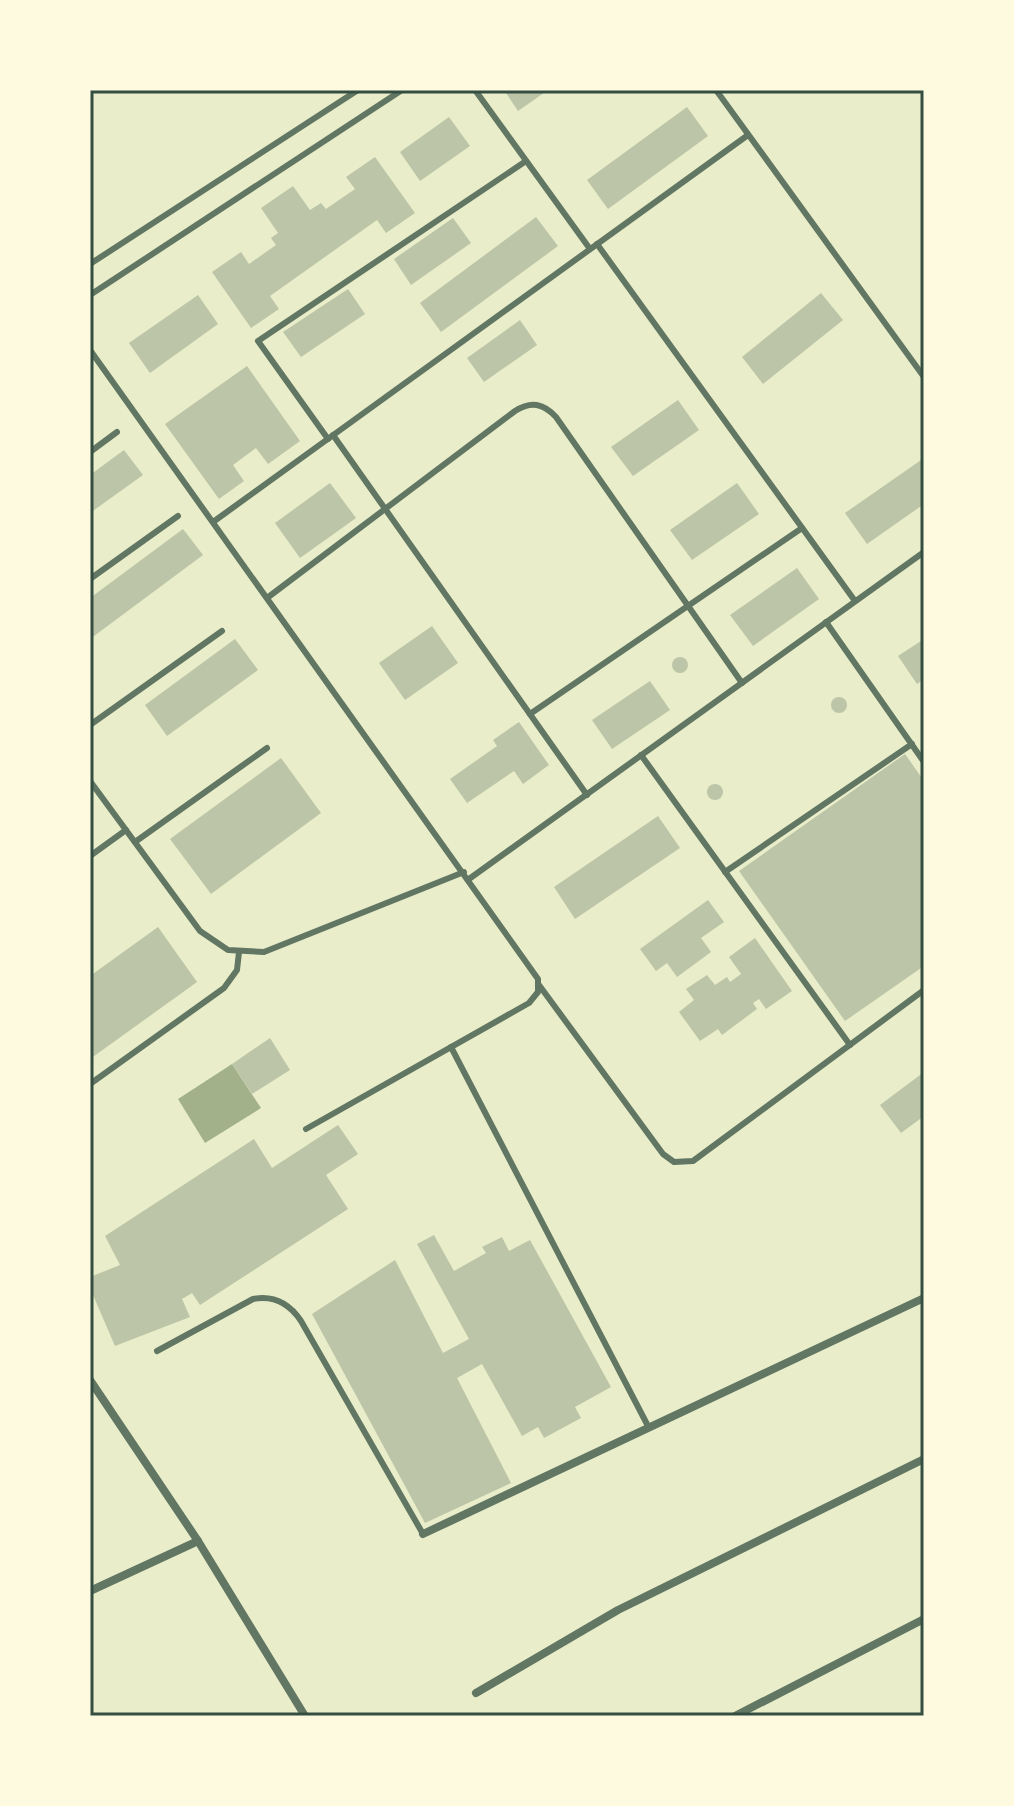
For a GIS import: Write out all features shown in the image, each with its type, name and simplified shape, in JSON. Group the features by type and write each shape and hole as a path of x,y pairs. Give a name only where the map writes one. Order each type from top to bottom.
{"street":[{"path":"423,1534 924,1298"},
{"path":"90,1380 198,1541 305,1716"},
{"path":"476,1693 618,1610 924,1459"},
{"path":"90,1591 198,1541"},
{"path":"735,1716 924,1619"}],"lane":[{"path":"90,264 358,90"},
{"path":"90,295 402,90"},
{"path":"475,90 590,249"},
{"path":"716,90 924,377"},
{"path":"213,522 748,135"},
{"path":"526,161 258,341 385,509 587,795"},
{"path":"597,244 855,601"},
{"path":"90,350 531,965 539,985 663,1154 674,1162 693,1161 924,990"},
{"path":"267,598 515,411 528,404 542,405 556,417 742,683"},
{"path":"90,452 117,432"},
{"path":"90,579 178,516"},
{"path":"530,714 802,528"},
{"path":"469,879 924,552"},
{"path":"826,622 924,762"},
{"path":"90,725 222,631"},
{"path":"725,872 912,744"},
{"path":"135,842 267,748"},
{"path":"641,755 850,1045"},
{"path":"90,781 200,931 218,945 239,952 278,948 464,872"},
{"path":"90,856 126,830"},
{"path":"90,1084 224,988 237,970 239,952"},
{"path":"306,1129 529,1003 539,985"},
{"path":"451,1047 649,1428"},
{"path":"157,1351 253,1299 270,1298 288,1305 301,1321 423,1534"}],"shaded area":[{"path":"232,1064 261,1108 205,1143 178,1099"}],"building":[{"path":"504,90 548,90 518,111"},
{"path":"687,107 708,136 608,209 587,180"},
{"path":"449,117 470,146 420,181 400,152"},
{"path":"375,157 415,213 386,233 377,220 270,296 279,309 251,328 212,272 241,252 249,264 276,245 271,238 278,233 261,208 293,186 310,210 321,203 326,209 355,189 346,177"},
{"path":"536,217 558,246 441,332 420,303"},
{"path":"453,218 471,243 411,285 394,259"},
{"path":"348,289 365,314 301,357 283,332"},
{"path":"821,293 843,320 763,384 742,357"},
{"path":"198,295 218,324 150,373 129,343"},
{"path":"520,320 537,345 484,382 467,358"},
{"path":"247,366 300,441 268,464 256,448 233,465 244,481 219,499 165,424"},
{"path":"678,400 699,430 633,476 611,447"},
{"path":"124,450 143,475 90,513 90,475"},
{"path":"924,458 924,504 867,544 845,513"},
{"path":"330,483 356,518 300,558 275,523"},
{"path":"737,483 759,514 692,560 670,530"},
{"path":"183,529 203,555 90,639 90,598"},
{"path":"797,568 819,599 753,646 730,615"},
{"path":"432,626 458,663 405,700 379,663"},
{"path":"235,639 258,670 167,736 145,705"},
{"path":"924,639 924,679 917,684 898,656"},
{"path":"677,657 683,657 688,665 686,671 677,673 672,668 672,662"},
{"path":"650,681 670,710 612,749 592,720"},
{"path":"836,697 842,697 847,705 845,711 836,713 831,708 831,702"},
{"path":"519,722 549,765 523,784 514,771 467,803 450,779 497,746 493,740"},
{"path":"905,754 924,781 924,966 845,1021 739,871"},
{"path":"281,758 321,813 211,894 170,839"},
{"path":"712,784 718,784 723,792 721,798 712,800 707,795 707,789"},
{"path":"658,816 680,848 575,919 554,887"},
{"path":"708,900 724,922 701,938 711,952 677,977 667,963 656,971 640,949"},
{"path":"158,927 197,982 90,1059 90,976"},
{"path":"755,938 792,991 766,1009 759,999 753,1003 757,1009 722,1035 718,1029 700,1041 679,1012 694,1000 686,989 707,975 715,985 727,977 730,982 741,974 729,957"},
{"path":"270,1038 290,1070 252,1094 232,1064"},
{"path":"924,1072 924,1116 901,1133 880,1105"},
{"path":"338,1125 358,1154 326,1175 348,1209 200,1305 192,1293 182,1299 190,1317 115,1346 90,1288 90,1277 120,1265 105,1236 254,1139 272,1168"},
{"path":"434,1235 454,1271 486,1253 482,1247 502,1237 509,1251 530,1240 611,1387 575,1407 581,1418 544,1438 538,1427 522,1436 482,1364 457,1378 511,1483 425,1523 312,1314 395,1260 443,1353 469,1339 417,1244"}]}
